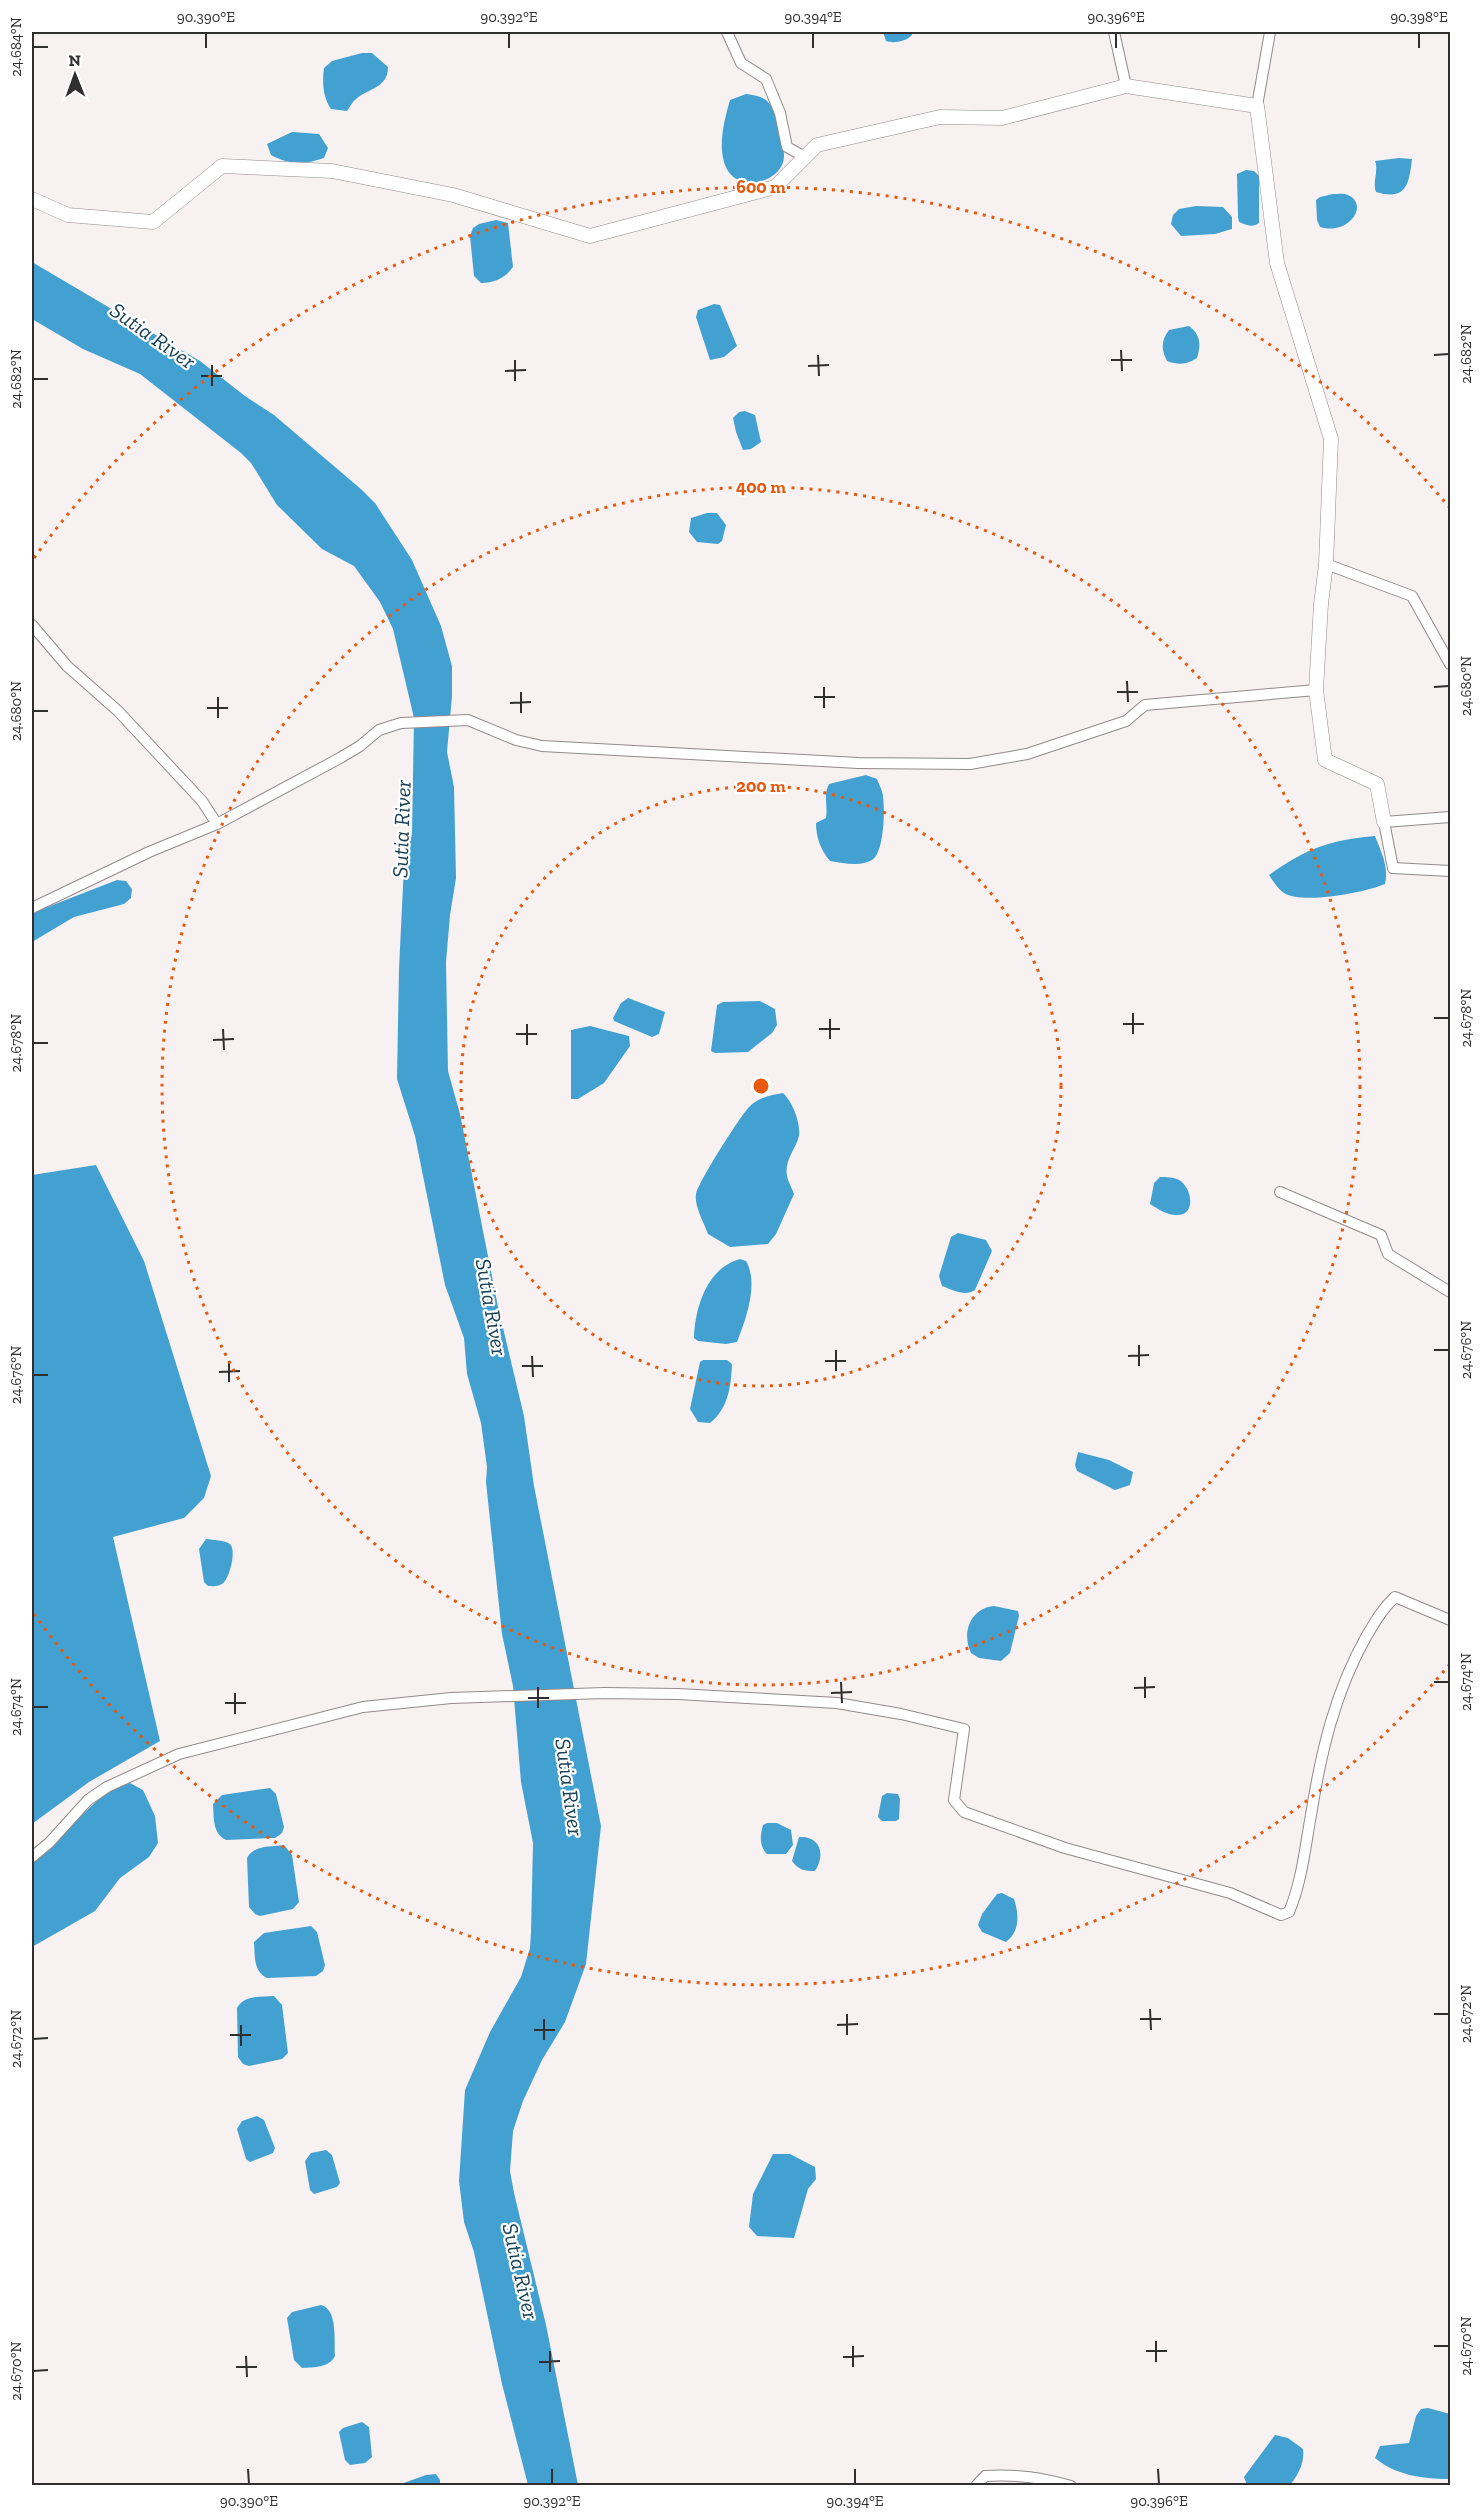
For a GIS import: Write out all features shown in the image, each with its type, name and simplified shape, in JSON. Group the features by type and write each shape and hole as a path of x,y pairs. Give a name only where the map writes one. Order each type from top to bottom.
{"street":[{"path":"727,32 741,63 766,80 780,113 787,147 805,157"},
{"path":"1114,32 1126,86"},
{"path":"1270,32 1257,106 1277,263 1331,439 1326,564 1321,604 1316,690 1325,760 1377,784 1393,868 1450,871"},
{"path":"32,199 68,215 153,222 222,166 332,171 453,195 590,236 776,186 817,145 940,117 1002,118 1126,86 1257,106"},
{"path":"1326,564 1412,596 1450,664"},
{"path":"32,626 67,666 118,711 202,801 217,824"},
{"path":"32,908 149,852 217,824 340,758 360,746 379,730 401,723 468,720 516,740 542,746 858,763 970,764 1027,754 1126,721 1145,705 1316,690"},
{"path":"1384,822 1450,817"},
{"path":"1280,1192 1381,1235 1388,1254 1450,1292"},
{"path":"32,1857 49,1843 88,1800 107,1787 179,1754 363,1707 451,1698 604,1693 690,1695 837,1703 901,1714 964,1729 954,1800 964,1812 1065,1848 1230,1893 1281,1915 1289,1912 1298,1891 1319,1761 1334,1710 1352,1663 1383,1608 1395,1597 1450,1620"},
{"path":"976,2486 985,2475 1009,2474 1042,2477 1071,2486"}],"water":[{"path":"883,32 912,32 912,35 904,40 889,42 886,41"},
{"path":"362,53 372,53 388,67 385,79 377,87 356,99 347,111 331,109 324,90 324,68 332,61"},
{"path":"746,94 763,98 770,104 784,149 784,160 778,171 771,177 756,182 740,181 733,177 724,163 722,154 724,126 730,100"},
{"path":"292,132 319,134 328,148 324,158 297,163 284,161 271,155 267,144"},
{"path":"1412,159 1404,189 1394,194 1376,192 1375,161"},
{"path":"1246,170 1254,171 1259,176 1259,223 1251,226 1239,222 1238,217 1237,174"},
{"path":"1333,194 1346,194 1354,200 1357,205 1356,212 1353,218 1339,227 1330,229 1320,227 1317,220 1316,200"},
{"path":"1196,206 1223,207 1232,217 1232,229 1215,234 1181,236 1171,224 1173,215 1179,209"},
{"path":"496,220 508,223 513,267 499,279 481,283 474,276 470,236 473,228 479,224"},
{"name":"Sutia River","path":"32,262 200,361 274,415 362,490 375,503 412,560 441,626 452,666 447,752 454,787 456,878 446,962 448,1071 460,1114 498,1307 524,1416 534,1486 601,1826 586,1964 565,2022 542,2060 523,2101 513,2131 510,2171 546,2325 578,2485 528,2485 502,2384 474,2252 464,2222 459,2181 465,2090 490,2032 521,1977 530,1948 533,1843 521,1782 513,1686 502,1634 481,1423 467,1374 464,1338 445,1285 415,1136 397,1079 404,865 412,834 414,718 393,629 380,602 354,566 322,549 277,505 251,463 241,453 140,374 83,349 32,319"},
{"path":"714,304 720,305 737,346 724,357 710,360 696,317 698,310"},
{"path":"1189,326 1196,333 1199,341 1197,358 1182,364 1167,361 1163,345 1166,334 1169,330"},
{"path":"745,411 755,415 761,442 751,449 743,450 733,418 739,412"},
{"path":"707,513 717,513 726,525 722,541 718,544 697,542 689,532 691,518"},
{"path":"866,775 877,779 883,795 884,821 879,849 876,856 868,862 852,864 830,861 820,844 816,823 826,818 827,788 829,784"},
{"path":"1375,836 1385,865 1385,884 1350,894 1305,898 1284,893 1269,875 1295,858 1319,847 1345,840"},
{"path":"117,880 126,881 132,889 131,898 124,904 74,917 32,942 32,913"},
{"path":"628,998 665,1012 659,1034 652,1037 614,1021 613,1018 621,1003"},
{"path":"760,1001 775,1009 777,1025 772,1033 748,1052 715,1053 711,1051 717,1005 723,1002"},
{"path":"590,1026 629,1036 630,1046 604,1083 578,1099 571,1099 571,1030"},
{"path":"783,1093 790,1101 799,1125 798,1141 787,1170 794,1194 776,1234 768,1244 730,1247 708,1234 698,1209 696,1194 704,1176 749,1107 760,1099"},
{"path":"96,1165 144,1261 211,1476 204,1498 184,1518 113,1537 160,1741 89,1782 32,1824 32,1175"},
{"path":"1160,1177 1179,1180 1187,1189 1190,1206 1183,1214 1173,1215 1150,1204 1154,1183"},
{"path":"958,1233 986,1240 992,1251 975,1290 967,1293 942,1286 939,1276 951,1237"},
{"path":"740,1259 746,1261 750,1270 751,1291 750,1302 737,1342 726,1344 698,1341 694,1338 695,1326 705,1290 719,1271"},
{"path":"727,1360 732,1364 731,1381 725,1404 710,1423 698,1422 690,1409 700,1362"},
{"path":"1078,1452 1109,1460 1133,1472 1130,1485 1115,1490 1077,1471 1075,1465"},
{"path":"206,1539 225,1542 232,1548 229,1571 225,1581 218,1586 208,1586 204,1582 199,1549"},
{"path":"994,1606 1018,1611 1019,1616 1010,1653 1001,1661 979,1658 971,1653 968,1645 968,1629 974,1616 979,1611"},
{"path":"120,1783 130,1783 143,1790 155,1816 158,1843 149,1857 120,1878 95,1911 32,1947 32,1861"},
{"path":"270,1788 276,1794 284,1827 282,1833 275,1838 226,1840 221,1837 216,1829 213,1804 222,1795"},
{"path":"887,1793 898,1794 900,1799 899,1819 896,1821 882,1821 878,1817 882,1796"},
{"path":"777,1823 791,1830 793,1845 786,1854 767,1854 764,1851 761,1837 763,1825"},
{"path":"799,1837 817,1843 820,1859 815,1871 802,1869 792,1861"},
{"path":"284,1845 292,1855 299,1902 293,1909 260,1916 249,1907 247,1858 258,1849"},
{"path":"1002,1893 1014,1899 1017,1911 1016,1928 1006,1942 982,1932 978,1925 982,1914 997,1894"},
{"path":"311,1926 317,1932 325,1965 323,1971 316,1976 267,1978 262,1975 257,1967 254,1942 264,1933"},
{"path":"274,1996 282,2005 288,2053 282,2059 249,2066 243,2064 238,2057 237,2008 248,1999"},
{"path":"257,2116 264,2120 275,2148 273,2153 250,2162 246,2159 237,2129 242,2121"},
{"path":"326,2150 332,2155 340,2183 337,2187 314,2194 310,2190 305,2161 311,2153"},
{"path":"773,2154 790,2154 815,2167 816,2179 808,2189 794,2238 757,2236 749,2227 753,2194"},
{"path":"321,2305 326,2308 333,2319 335,2356 325,2365 302,2368 294,2360 287,2318 292,2312"},
{"path":"1428,2408 1450,2414 1450,2479 1410,2475 1391,2468 1375,2458 1380,2446 1409,2443 1416,2416 1421,2409"},
{"path":"362,2422 369,2427 372,2457 365,2463 350,2465 345,2460 339,2432 343,2428"},
{"path":"1275,2435 1288,2438 1303,2449 1302,2464 1298,2473 1290,2485 1247,2485 1244,2477"},
{"path":"436,2474 440,2485 398,2485 426,2475"}]}
